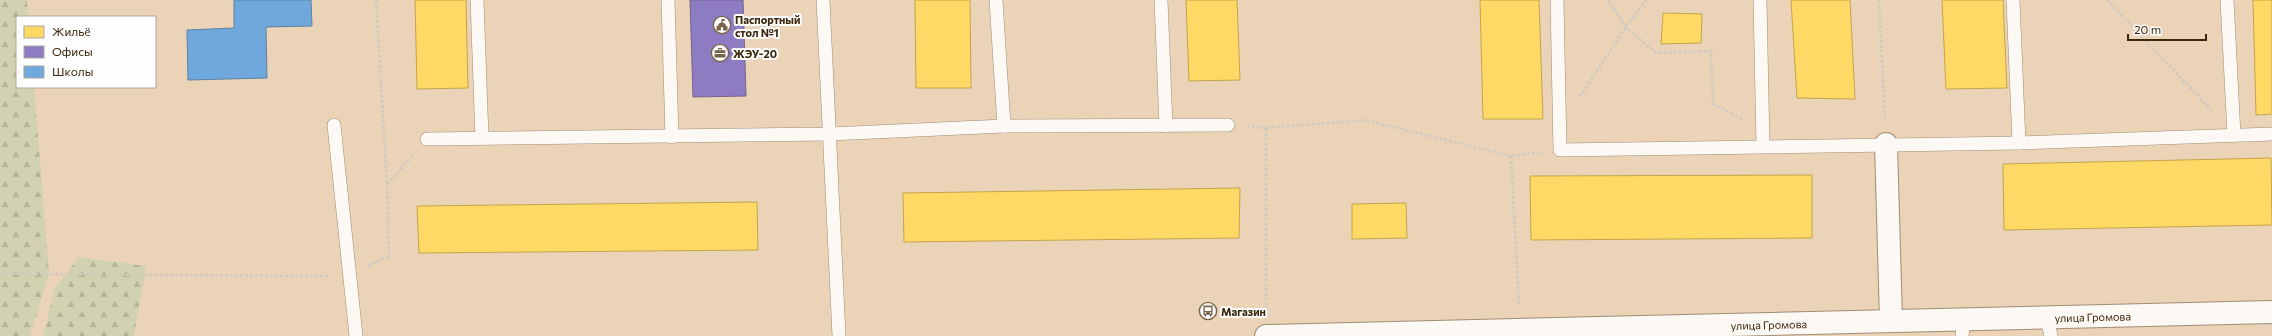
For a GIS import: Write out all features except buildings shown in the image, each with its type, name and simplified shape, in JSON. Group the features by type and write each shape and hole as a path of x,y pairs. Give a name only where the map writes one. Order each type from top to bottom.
{"street":[{"path":"1886,144 1891,321"},
{"name":"улица Громова","path":"1266,336 1891,321 1963,328 2049,327 2272,312"}],"lane":[{"path":"477,0 482,138"},
{"path":"668,0 672,137"},
{"path":"823,0 839,336"},
{"path":"996,0 1004,126"},
{"path":"1161,0 1166,126"},
{"path":"1557,0 1560,150 2019,143 2272,134"},
{"path":"1760,0 1763,146"},
{"path":"2013,0 2019,143"},
{"path":"2227,0 2234,135"},
{"path":"334,125 356,336"},
{"path":"427,139 830,134 1004,126 1228,125"}],"path":[{"path":"0,274 349,276 389,256 387,185 376,0"},
{"path":"1608,0 1626,27 1656,53 1711,51 1713,104 1763,129"},
{"path":"1559,130 1626,27 1646,0"},
{"path":"1878,0 1886,144"},
{"path":"2107,0 2234,135"},
{"path":"1228,125 1266,128 1365,120 1511,156 1560,150"},
{"path":"1266,128 1266,336"},
{"path":"387,185 427,139"},
{"path":"1511,156 1520,330"}],"green space":[{"path":"0,0 27,0 28,16 16,16 16,88 34,88 49,273 30,336 0,336"},
{"path":"79,257 146,266 134,336 43,336 55,288"}],"place":[{"name":"Паспортный стол №1","path":"722,25"},
{"name":"ЖЭУ-20","path":"720,53"},
{"name":"Магазин","path":"1208,311"}]}
